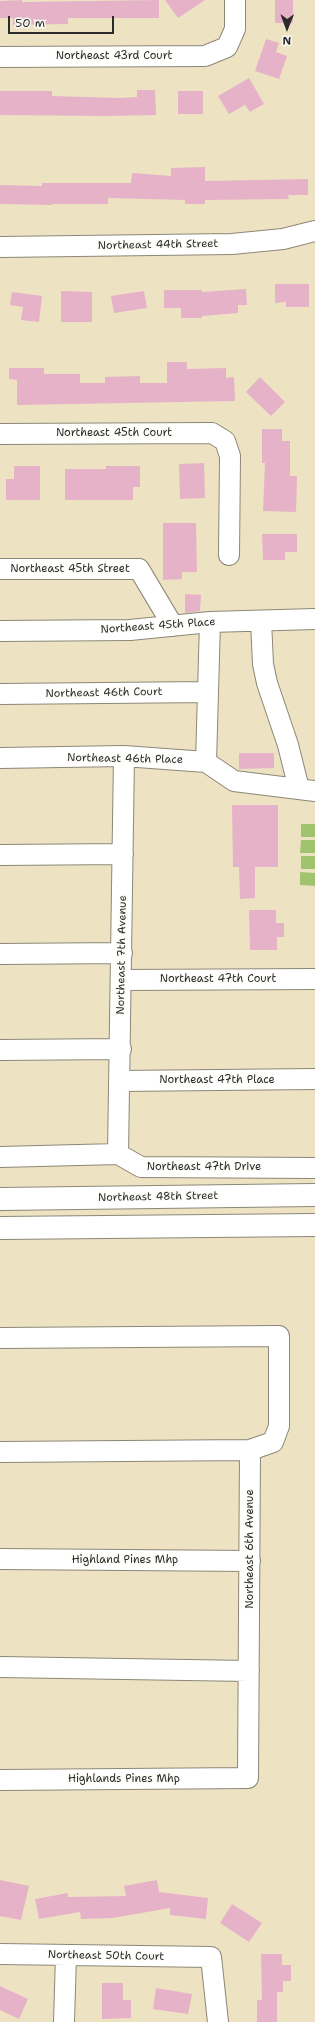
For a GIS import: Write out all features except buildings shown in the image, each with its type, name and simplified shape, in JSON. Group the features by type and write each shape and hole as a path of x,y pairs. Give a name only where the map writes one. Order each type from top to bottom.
{"main road":[{"name":"Northeast 48th Street","path":"0,1199 315,1196"},
{"path":"0,1228 315,1226"}],"street":[{"name":"Northeast 43rd Court","path":"0,57 205,56 227,47 235,29 235,0"},
{"name":"Northeast 44th Street","path":"0,247 232,244 283,239 315,231"},
{"name":"Northeast 45th Court","path":"0,434 212,433 225,441 230,456 229,555"},
{"name":"Northeast 45th Street","path":"0,569 139,569 174,626"},
{"name":"Northeast 45th Place","path":"0,631 130,630 210,622 315,619"},
{"path":"261,621 263,664 267,683 288,745 307,790"},
{"path":"206,762 210,622"},
{"name":"Northeast 46th Court","path":"0,694 208,692"},
{"name":"Northeast 46th Place","path":"0,758 124,756 206,762 234,781 307,790"},
{"name":"Northeast 7th Avenue","path":"118,1154 121,1049 124,756"},
{"path":"0,855 123,854"},
{"path":"0,954 122,953"},
{"name":"Northeast 47th Court","path":"122,980 315,979"},
{"path":"0,1050 121,1049"},
{"name":"Northeast 47th Place","path":"120,1081 315,1079"},
{"path":"0,1157 118,1154"},
{"name":"Northeast 47th Drive","path":"118,1154 141,1167 315,1168"},
{"path":"0,1338 279,1336 279,1426 273,1442 250,1450 0,1452"},
{"name":"Northeast 6th Avenue","path":"248,1778 250,1450"},
{"name":"Highland Pines Mhp","path":"0,1560 250,1561"},
{"path":"0,1667 249,1671"},
{"name":"Highlands Pines Mhp","path":"0,1780 248,1778"},
{"name":"Northeast 50th Court","path":"0,1954 211,1957 218,2022"},
{"path":"64,2022 66,1956"}],"green space":[{"path":"301,824 315,824 315,837 301,837"},
{"path":"301,840 315,840 315,853 300,853"},
{"path":"301,856 315,856 315,869 301,869"},
{"path":"300,872 315,873 315,886 300,885"}]}
